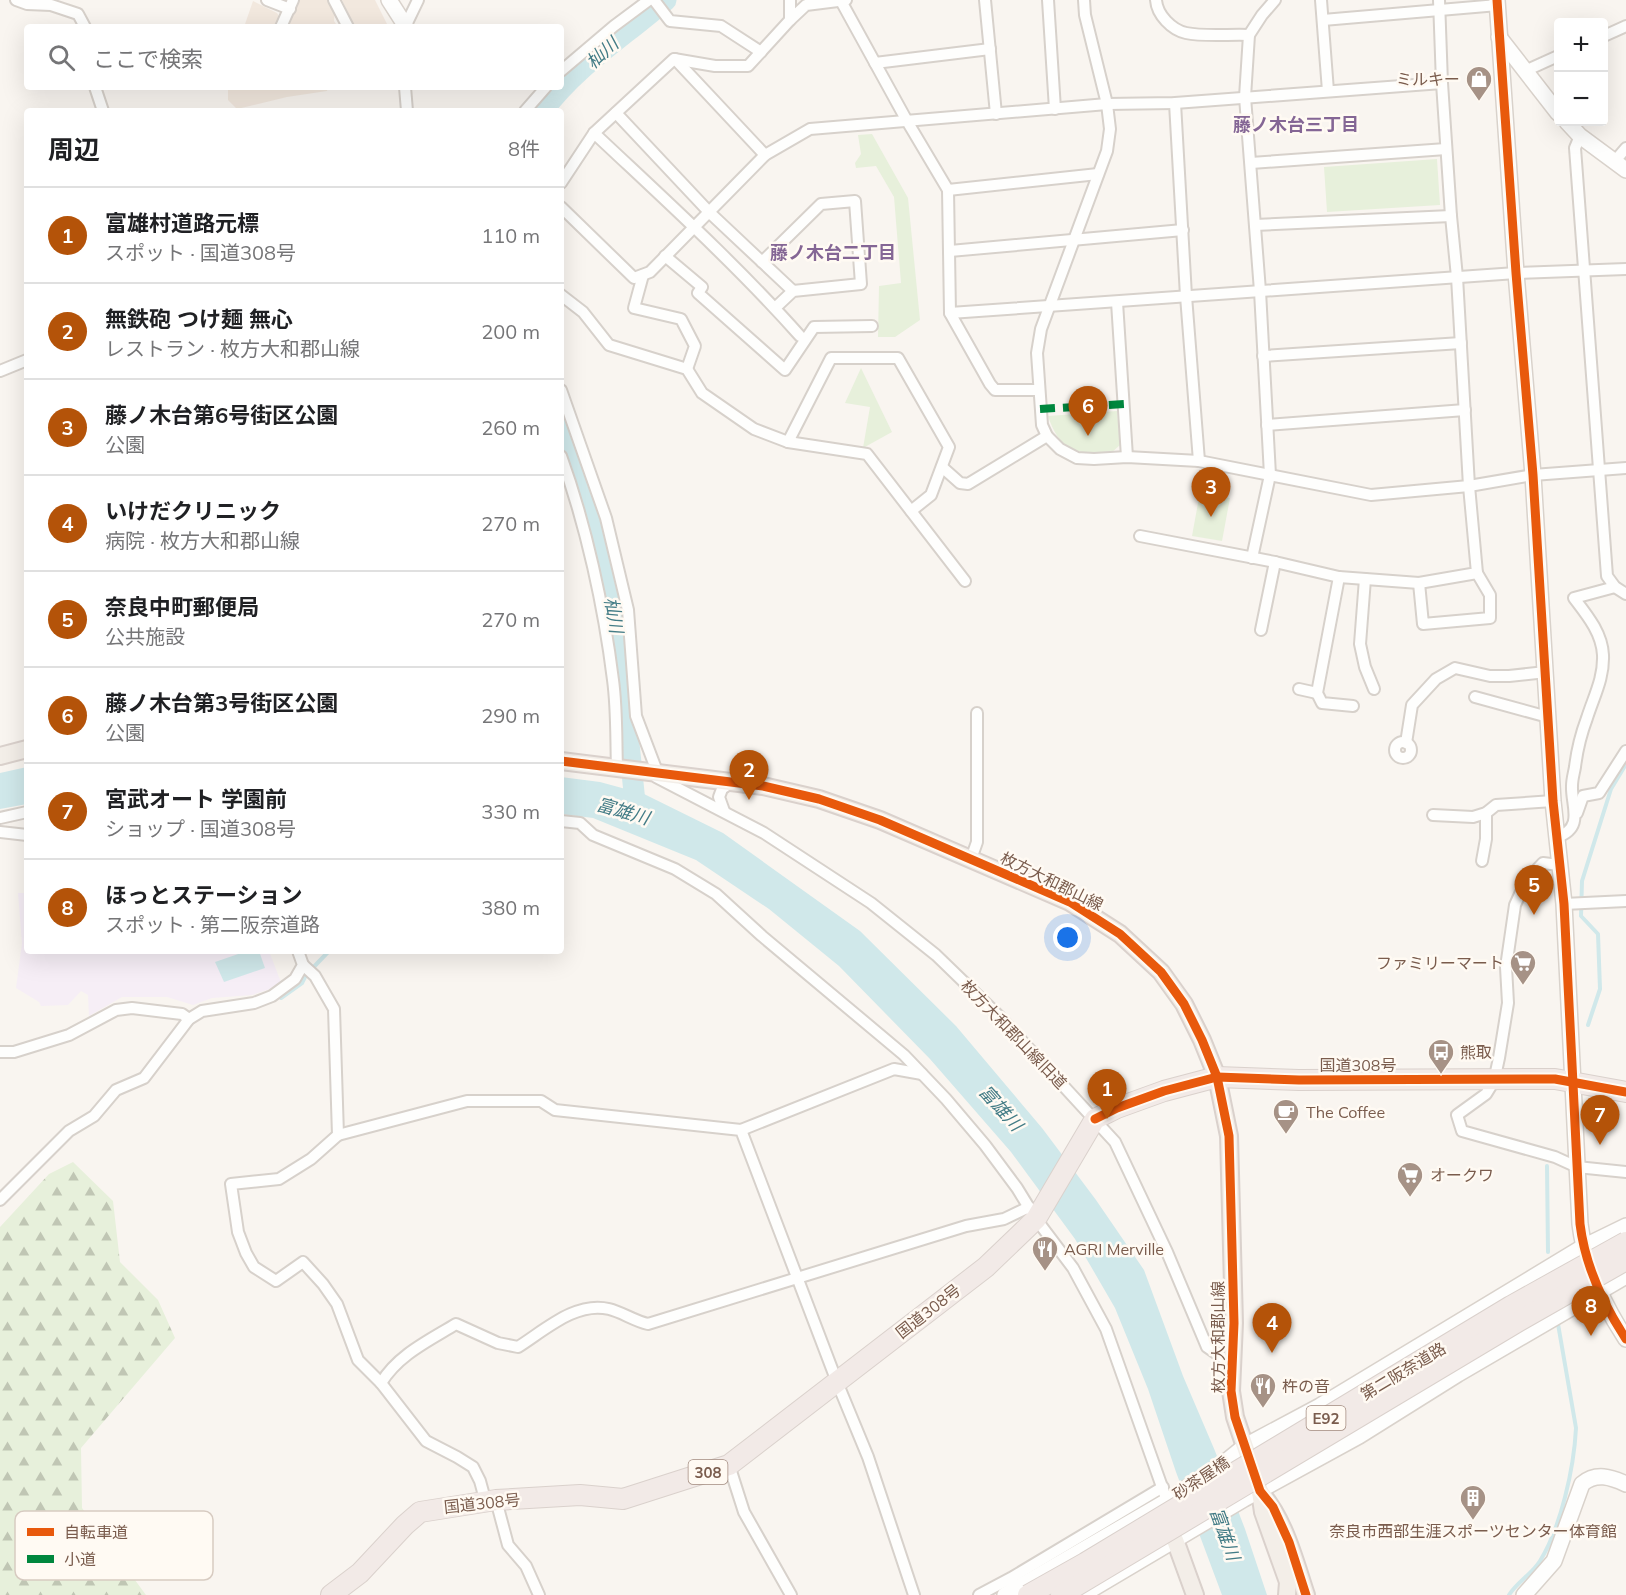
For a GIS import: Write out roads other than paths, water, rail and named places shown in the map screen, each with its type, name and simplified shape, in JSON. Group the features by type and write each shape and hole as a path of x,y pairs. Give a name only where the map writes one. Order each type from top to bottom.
{"highway":[{"name":"国道308号","path":"330,1595 360,1573 420,1512 491,1502 580,1495 622,1499 729,1465 986,1267 1032,1213 1074,1155 1095,1119 1117,1108 1164,1091 1217,1077 1299,1080 1555,1079 1626,1092"},
{"name":"第二阪奈道路","path":"1028,1595 1511,1306 1626,1242"},
{"name":"第二阪奈道路","path":"1061,1595 1519,1321 1626,1260"}],"main road":[{"path":"0,756 24,750"},
{"name":"枚方大和郡山線","path":"564,761 733,782 792,792 880,820 1070,902 1098,918 1141,951 1161,972 1184,1004 1202,1040 1217,1077 1230,1136 1234,1311 1231,1391 1240,1451 1260,1491 1274,1507 1289,1542 1306,1595"},
{"name":"枚方大和郡山線","path":"1260,1491 1263,1512 1288,1582 1287,1595"},
{"path":"1175,1540 1195,1595"}],"street":[{"path":"16,0 27,4 51,4 78,14 84,24"},
{"path":"267,0 291,4 282,24"},
{"path":"334,0 346,24"},
{"path":"389,0 404,24"},
{"path":"406,24 418,0"},
{"path":"564,68 649,0"},
{"path":"654,0 670,21 721,26 760,52"},
{"path":"790,0 790,20"},
{"path":"675,58 714,66 748,66 806,5 845,0 875,63 948,190 950,313 995,390 1038,390"},
{"path":"985,0 996,114"},
{"path":"1048,0 1055,109"},
{"path":"1084,0 1085,15 1107,104 1110,129 1107,152 1049,306 1041,329 1037,353 1042,425 1047,436 1060,449 1077,458 1127,457 1199,461 1371,495 1469,486 1533,475 1626,468"},
{"path":"1156,0 1156,6 1168,24 1185,33 1249,35"},
{"path":"1252,558 1270,475 1260,291 1245,97 1249,35 1275,0"},
{"path":"1321,0 1328,91"},
{"path":"1323,20 1440,5 1497,2 1533,475 1553,801 1564,904 1583,1247 1598,1291 1626,1339"},
{"path":"1419,583 1423,624 1490,618 1490,595 1477,573 1469,486 1457,278 1442,83 1440,5"},
{"path":"1608,34 1626,26"},
{"path":"1499,37 1554,108"},
{"path":"875,63 990,49"},
{"path":"564,178 594,133 675,58"},
{"path":"675,58 765,155"},
{"path":"1525,71 1554,58"},
{"path":"564,210 634,278 650,272 765,155 810,129 1107,104 1175,103 1442,83"},
{"path":"96,90 102,108"},
{"path":"405,90 407,108"},
{"path":"528,108 543,90"},
{"path":"1175,103 1186,296 1199,461"},
{"path":"616,113 710,213 793,291"},
{"path":"1570,126 1620,166 1626,148"},
{"path":"594,133 695,228 800,336"},
{"path":"1580,136 1575,148 1607,576 1615,587 1626,594"},
{"path":"1251,163 1446,149"},
{"path":"948,190 1098,174"},
{"path":"762,262 821,204 855,201 861,284 793,291 775,308"},
{"path":"1255,225 1451,216"},
{"path":"950,251 1183,230"},
{"path":"665,256 702,287 698,293 785,370 814,327 872,326"},
{"path":"950,313 1516,273 1585,272 1626,268"},
{"path":"642,275 634,308 681,319 695,346 687,369"},
{"path":"564,297 583,312 609,345 687,369 702,393 754,429 788,442 867,454 965,580"},
{"path":"1117,302 1127,457"},
{"path":"1263,356 1461,343"},
{"path":"788,442 831,358 898,358 949,447 931,495 911,511"},
{"path":"0,371 24,361"},
{"path":"564,399 606,518 628,610 636,716 649,773"},
{"path":"1267,425 1465,410"},
{"path":"942,466 960,483 968,484 1047,436"},
{"path":"564,464 594,571 614,681 617,768"},
{"path":"1140,536 1339,577 1419,583 1477,573"},
{"path":"1261,630 1275,562"},
{"path":"1339,577 1317,693 1322,703 1353,706"},
{"path":"1365,579 1360,644 1365,667 1374,688"},
{"path":"1576,815 1572,787 1577,754 1601,679 1603,653 1595,626 1574,598 1615,587"},
{"path":"1406,743 1412,705 1437,679 1455,668 1490,676 1546,672"},
{"path":"1299,689 1317,693"},
{"path":"1475,697 1548,717"},
{"path":"971,859 977,842 977,713"},
{"path":"1557,837 1563,835 1569,828 1582,796 1599,793 1626,751"},
{"name":"枚方大和郡山線旧道","path":"649,773 764,833 871,903 936,955 999,1016 1115,1142 1167,1252 1207,1347 1233,1365"},
{"path":"724,811 719,797 722,789 733,782"},
{"path":"1433,815 1473,817 1486,813 1496,805 1553,801"},
{"path":"0,818 24,813"},
{"path":"1482,861 1486,839 1486,813"},
{"path":"564,821 580,823 593,835 675,869 716,894 762,936 896,1048 985,1145 1073,1268 1106,1329 1165,1494 979,1595"},
{"path":"0,832 24,835"},
{"path":"1559,865 1543,863 1526,881 1515,905 1506,967 1508,1003 1500,1058 1494,1080 1486,1094 1457,1115 1462,1131 1555,1157 1577,1167 1626,1172"},
{"path":"1564,904 1626,901"},
{"path":"299,954 303,965 315,976 334,1009 338,1135"},
{"path":"0,1200 69,1131 94,1116 116,1090 144,1078 189,1019 202,1011 254,1003 272,996 295,979 303,965"},
{"path":"0,1052 14,1052 69,1035 116,1010 143,1009 182,1014 189,1019"},
{"path":"539,1595 526,1566 507,1545 491,1502 472,1467 426,1441 381,1383 358,1360 337,1304 323,1284 303,1262 276,1281 254,1267 238,1232 231,1184 279,1179 311,1159 338,1135 467,1101 541,1101 555,1110 741,1130 894,1069 922,1074"},
{"path":"741,1130 837,1382 868,1456 914,1595"},
{"path":"381,1383 390,1368 411,1351 456,1324 498,1342 518,1347 569,1315 594,1306 613,1310 633,1320 648,1324 966,1227 1032,1213"},
{"name":"砂茶屋橋","path":"1005,1595 1165,1494 1320,1406 1583,1247 1626,1226"},
{"path":"1083,1595 1244,1499 1359,1436 1458,1374 1626,1276"},
{"path":"729,1465 744,1512 791,1595"},
{"path":"1524,1595 1554,1561 1582,1484 1592,1478 1604,1476 1626,1484"}],"water":[{"path":"24,768 24,805 0,809 0,773"},
{"name":"富雄川","path":"564,777 600,782 644,794 723,833 860,931 956,1026 1042,1128 1096,1200 1144,1270 1183,1376 1245,1529 1267,1595 1222,1595 1148,1389 1115,1308 1075,1239 1011,1152 930,1059 839,966 769,909 696,860 593,818 564,814"},
{"path":"238,954 260,954 265,968 224,982 215,962"}],"waterway":[{"name":"杣川","path":"564,86 585,66 666,0"},
{"name":"杣川","path":"545,108 561,90"},
{"name":"杣川","path":"564,433 587,494 616,616 636,812"},
{"path":"1588,1025 1600,989 1598,934 1581,916 1582,881 1611,789 1626,764"},
{"path":"281,998 302,983 306,975 326,954"},
{"path":"1547,1166 1548,1252"},
{"path":"1509,1595 1540,1561 1554,1532 1569,1479 1576,1428 1558,1324"}],"place":[{"name":"ミルキー","path":"1479,102"},
{"name":"藤ノ木台第3号街区公園","path":"1088,436"},
{"name":"藤ノ木台第6号街区公園","path":"1211,517"},
{"name":"無鉄砲 つけ麺 無心","path":"749,800"},
{"name":"奈良中町郵便局","path":"1534,915"},
{"name":"ファミリーマート","path":"1523,986"},
{"name":"熊取","path":"1441,1075"},
{"name":"富雄村道路元標","path":"1107,1119"},
{"name":"The Coffee","path":"1286,1135"},
{"name":"宮武オート 学園前","path":"1600,1145"},
{"name":"オークワ","path":"1410,1198"},
{"name":"AGRI Merville","path":"1045,1272"},
{"name":"ほっとステーション","path":"1591,1336"},
{"name":"いけだクリニック","path":"1272,1353"},
{"name":"杵の音","path":"1263,1409"},
{"name":"奈良市西部生涯スポーツセンター体育館","path":"1473,1521"}],"district":[{"name":"藤ノ木台三丁目","path":"1296,124"},
{"name":"藤ノ木台二丁目","path":"833,252"}]}
